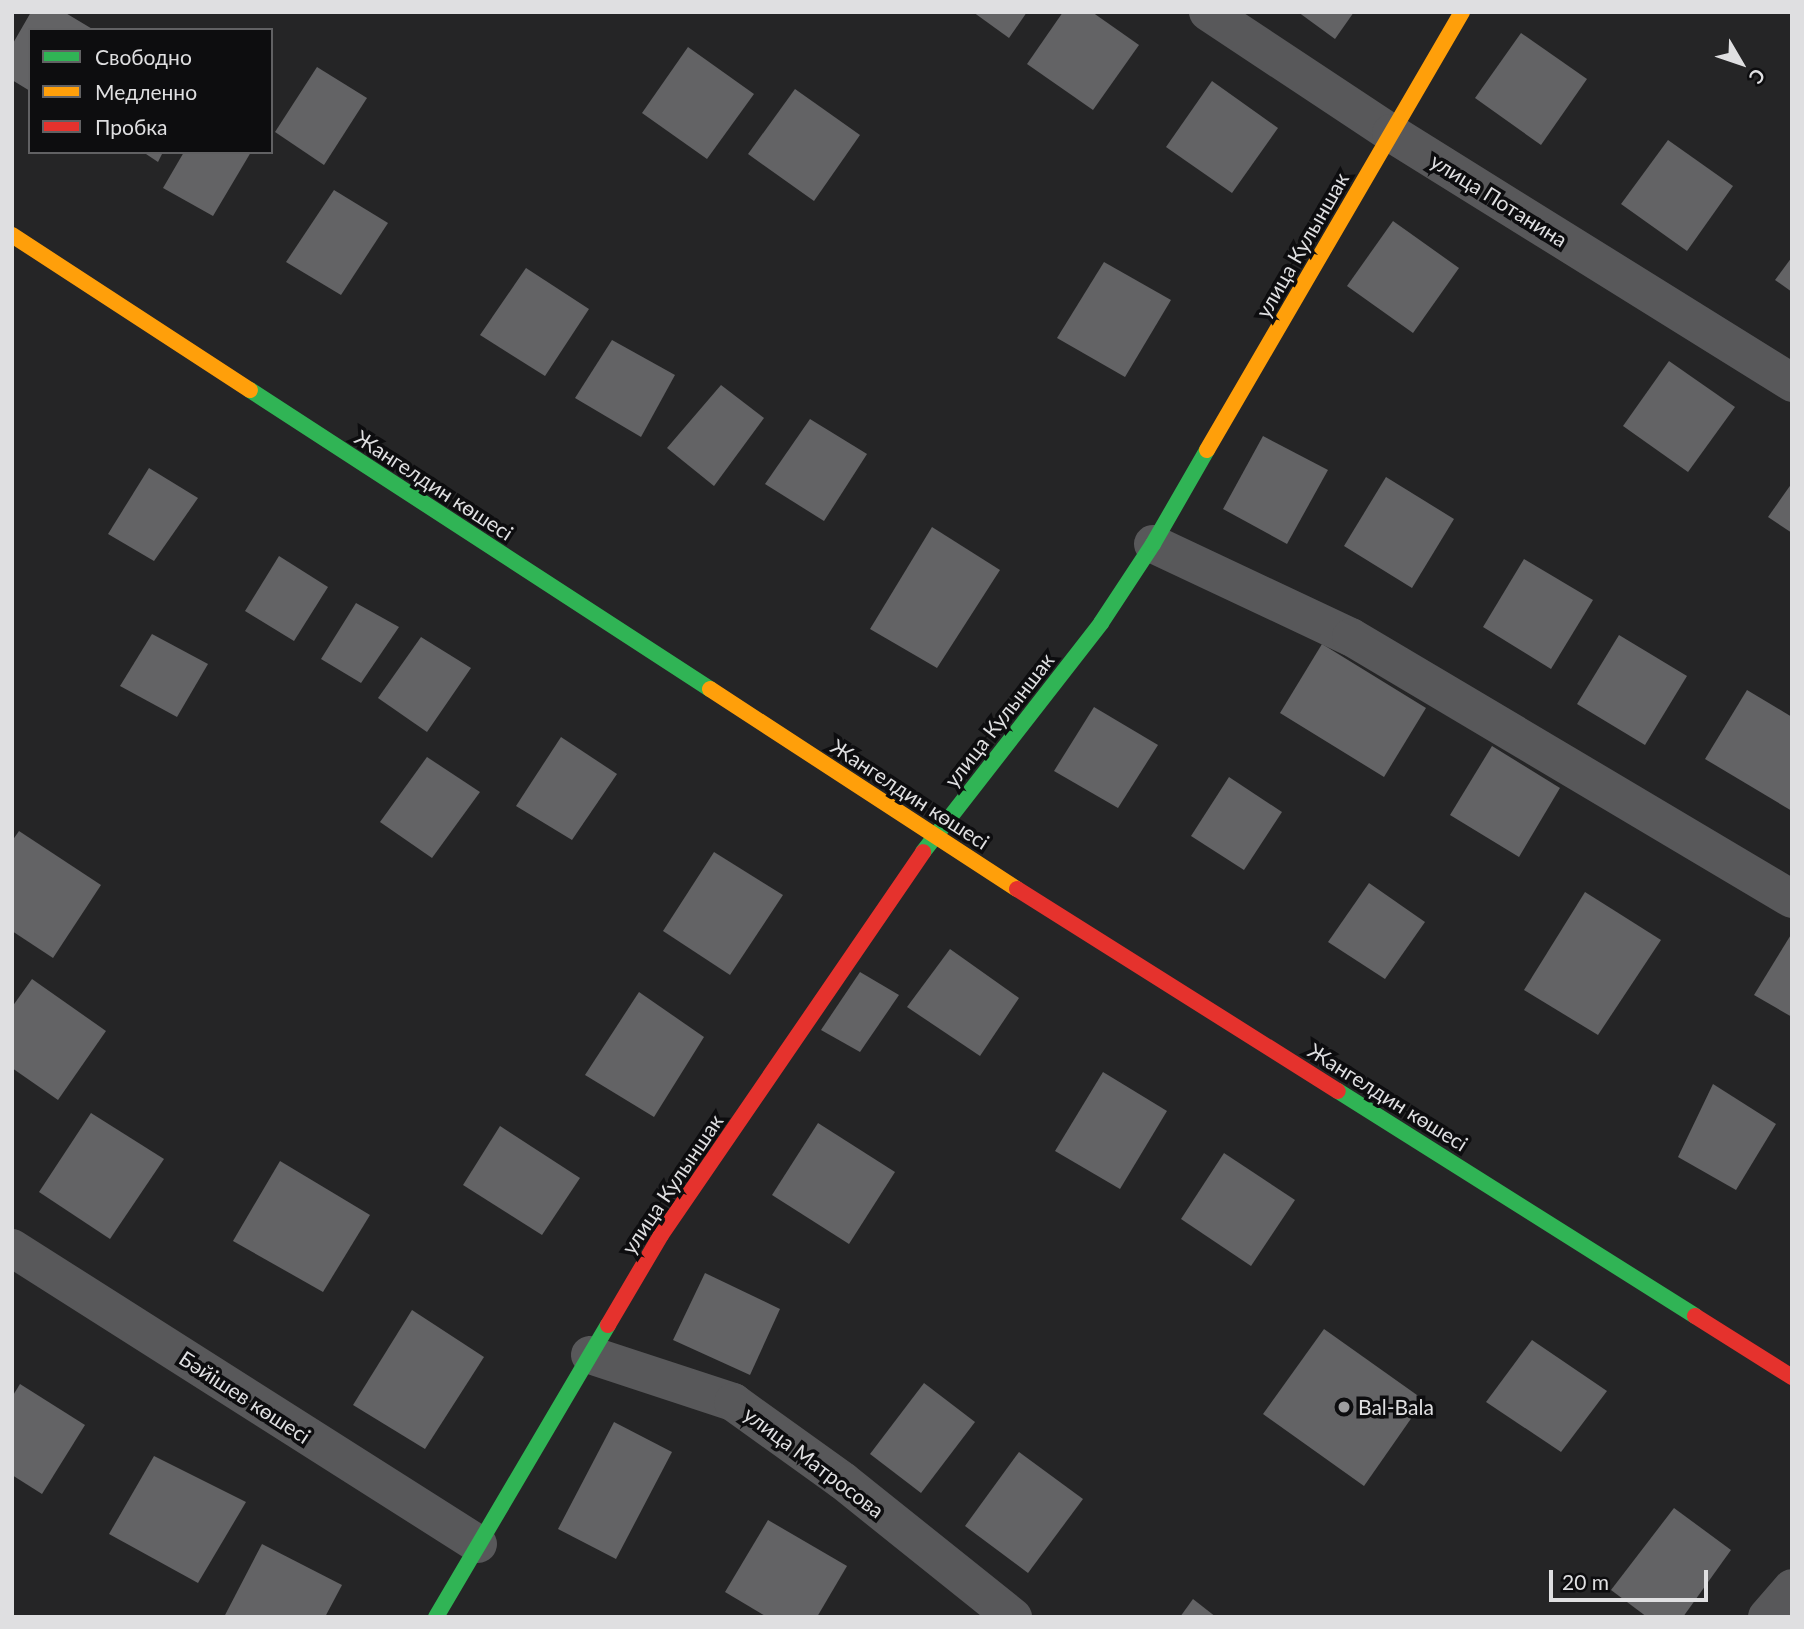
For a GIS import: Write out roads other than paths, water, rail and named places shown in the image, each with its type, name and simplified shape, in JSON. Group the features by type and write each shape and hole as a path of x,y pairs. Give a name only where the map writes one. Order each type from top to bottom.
{"main road":[{"name":"улица Кулыншак","path":"436,1617 661,1236 935,835 1101,624 1153,544 1462,12"},
{"name":"Жангелдин көшесі","path":"12,235 935,835 1792,1377"}],"street":[{"name":"улица Потанина","path":"1208,12 1391,133 1792,383"},
{"path":"1153,544 1351,637 1792,900"},
{"name":"Бәйішев көшесі","path":"12,1248 478,1544"},
{"name":"улица Матросова","path":"590,1355 733,1402 843,1481 1013,1617"},
{"path":"1767,1617 1792,1588"}],"place":[{"name":"Bal-Bala","path":"1344,1407"}]}
